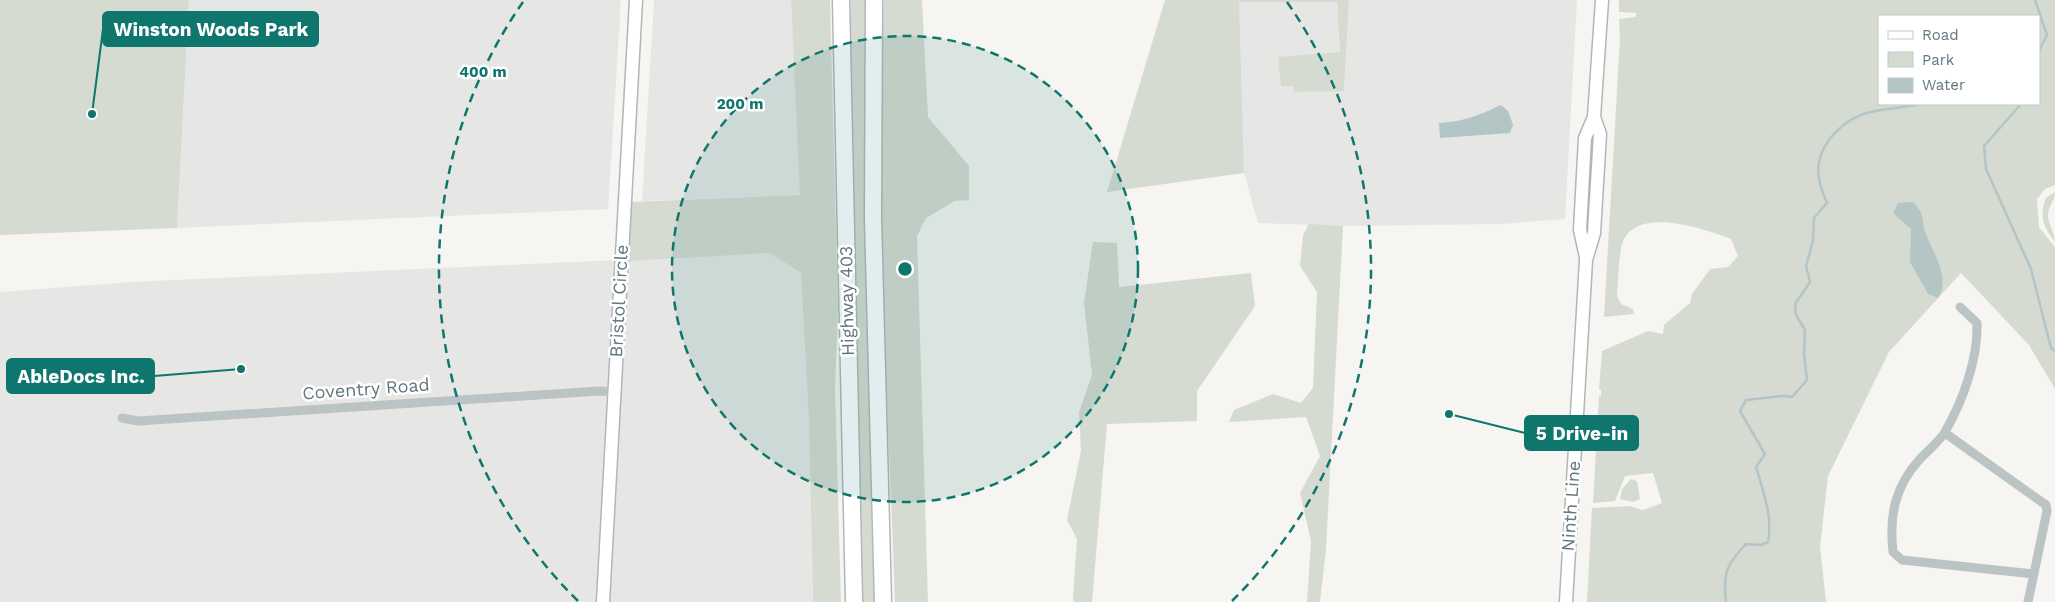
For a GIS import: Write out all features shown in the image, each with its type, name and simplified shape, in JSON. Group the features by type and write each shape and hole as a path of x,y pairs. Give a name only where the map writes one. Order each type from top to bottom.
{"highway":[{"name":"Highway 403","path":"841,0 854,602"},
{"name":"Highway 403","path":"874,0 873,218 883,602"}],"main road":[{"name":"Bristol Circle","path":"603,602 613,392 636,0"},
{"name":"Ninth Line","path":"1566,602 1586,260 1594,233 1600,134 1594,117 1602,0"}],"street":[{"path":"1960,307 1977,323 1978,341 1968,381 1944,433 1909,471 1899,487 1895,506 1893,552 1902,560 2034,574"},
{"name":"Coventry Road","path":"122,418 138,421 599,391 613,392"},
{"path":"1944,433 2046,505 2047,511 2028,602"}],"shaded area":[{"path":"189,0 621,0 608,209 177,228"},
{"path":"654,0 791,0 801,195 642,201"},
{"path":"1349,0 1577,0 1565,219 1502,224 1343,226 1258,223 1244,173 1238,2 1337,2 1340,53 1294,85 1294,92 1344,90"},
{"path":"771,253 801,273 809,424 813,602 0,602 0,292 131,282"}],"green space":[{"path":"0,0 189,0 177,228 0,235"},
{"path":"791,0 830,0 838,308 835,389 841,602 813,602 809,424 801,273 770,253 627,261 630,202 800,195"},
{"path":"851,0 870,0 865,143 875,602 862,602 850,144"},
{"path":"884,0 922,0 928,117 969,166 969,200 955,201 926,218 917,236 928,602 895,602 882,226 881,150"},
{"path":"1165,0 1349,0 1344,91 1294,92 1294,86 1281,86 1278,57 1340,52 1337,2 1239,2 1244,173 1107,192"},
{"path":"1619,0 2055,0 2055,185 2045,189 2037,199 2039,227 2055,247 2055,389 2029,345 1961,273 1889,352 1828,476 1820,547 1826,602 1587,602 1592,508 1630,506 1643,510 1662,503 1653,473 1625,476 1615,501 1593,503 1599,396 1601,396 1601,390 1599,389 1602,351 1648,331 1663,334 1664,325 1690,303 1692,294 1710,269 1728,267 1738,256 1731,239 1706,230 1674,223 1658,222 1644,224 1632,229 1622,243 1617,296 1621,304 1633,309 1634,314 1604,317 1620,38 1619,19 1635,17 1637,13 1619,12"},
{"path":"2055,192 2048,215 2055,242 2043,221 2043,210 2046,198"},
{"path":"1309,224 1343,226 1326,549 1320,602 1307,602 1311,541 1300,493 1320,456 1306,417 1229,422 1234,410 1273,394 1301,403 1313,388 1317,292 1300,266 1303,235"},
{"path":"1093,242 1117,243 1119,287 1251,273 1255,306 1197,391 1197,421 1107,424 1092,602 1074,602 1077,539 1067,520 1081,451 1079,412 1092,375 1084,303"},
{"path":"1631,479 1637,481 1640,499 1633,502 1620,499 1622,489"}],"water":[{"path":"1501,105 1508,111 1513,125 1510,133 1440,138 1439,123 1471,117"},
{"path":"1913,202 1922,214 1924,229 1940,266 1943,282 1938,298 1928,294 1910,262 1911,229 1893,213 1898,203"}],"waterway":[{"path":"2035,0 2047,35 2040,49"},
{"path":"1726,602 1725,584 1730,564 1746,544 1761,545 1768,542 1769,533 1768,514 1756,467 1765,454 1740,411 1746,400 1783,396 1792,397 1807,380 1804,354 1805,330 1796,315 1795,304 1810,282 1806,266 1813,241 1814,218 1827,203 1818,173 1822,153 1831,137 1853,119 1877,111 1914,105"},
{"path":"2020,105 1984,146 1986,169 2031,269 2051,348 2055,351"}],"place":[{"name":"Winston Woods Park","path":"92,114"},
{"name":"AbleDocs Inc.","path":"241,369"},
{"name":"5 Drive-in","path":"1449,414"}]}
